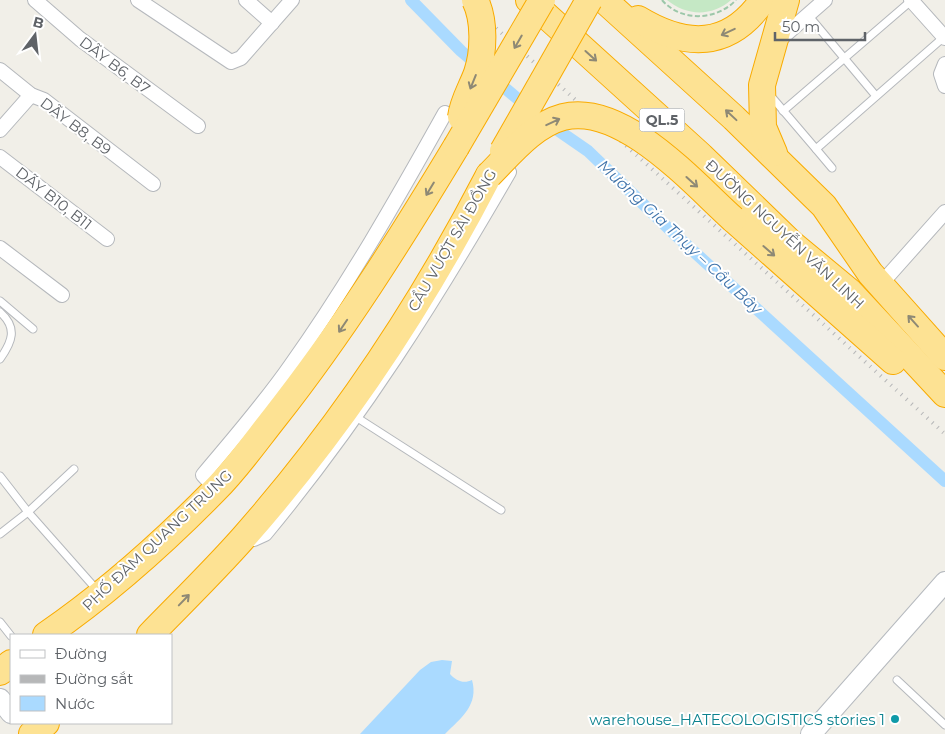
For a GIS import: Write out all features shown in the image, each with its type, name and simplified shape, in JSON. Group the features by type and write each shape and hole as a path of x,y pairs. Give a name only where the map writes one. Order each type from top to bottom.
{"highway":[{"path":"456,147 462,109 478,70 482,36 479,7 475,0"},
{"name":"ĐƯỜNG NGUYỄN VĂN LINH","path":"529,0 701,156 792,244 850,292 945,394"},
{"path":"456,147 542,0"},
{"name":"CẦU VƯỢT SÀI ĐỒNG","path":"244,538 360,391 422,296 464,224 499,174 589,0"},
{"path":"605,0 653,28 677,38 705,41 731,32 751,18 763,0"},
{"name":"ĐƯỜNG NGUYỄN VĂN LINH","path":"605,0 734,118 824,206 880,285 945,357"},
{"path":"786,0 771,47 762,85 763,127 771,150 803,186"},
{"path":"499,174 541,127 563,117 589,115 617,123 643,138 945,408"},
{"name":"PHỐ ĐÀM QUANG TRUNG","path":"47,634 102,595 216,489 325,352 382,268 456,147"},
{"path":"151,634 244,538"}],"street":[{"name":"DÃY B6, B7","path":"35,0 80,39 198,126"},
{"path":"138,0 231,62 242,58 292,0"},
{"path":"246,0 272,24"},
{"path":"771,47 825,0"},
{"path":"912,0 944,38"},
{"path":"945,64 941,74 945,86"},
{"name":"DÃY B8, B9","path":"0,70 31,95 44,100 153,184"},
{"path":"0,130 31,95"},
{"path":"216,489 203,475 258,409 331,307 398,197 445,113"},
{"name":"DÃY B10, B11","path":"0,157 108,239"},
{"path":"244,538 254,539 265,534 313,475 356,417 434,301 499,174"},
{"path":"880,285 945,212"},
{"path":"0,248 62,295"},
{"path":"811,734 945,582"},
{"path":"0,699 10,712"}],"lane":[{"path":"784,110 912,0"},
{"path":"808,15 876,96"},
{"path":"816,149 944,38"},
{"path":"762,85 832,168"},
{"path":"0,301 32,329"},
{"path":"0,312 12,326 13,337 0,359"},
{"path":"356,417 501,510"},
{"path":"0,534 28,512 74,469"},
{"path":"0,476 28,512 102,595"},
{"path":"0,622 10,635"},
{"path":"898,680 945,725"}],"path":[{"path":"662,0 680,13 698,16 716,14 736,0"}],"green space":[{"path":"667,0 731,0 724,6 707,12 691,12"}],"water":[{"path":"452,661 450,674 460,681 472,680 474,689 471,704 445,734 360,734 420,670 431,662"}],"waterway":[{"name":"Mương Gia Thụy – Cầu Bây","path":"411,0 461,51 531,110"},
{"name":"Mương Gia Thụy – Cầu Bây","path":"546,122 588,151 668,228 945,481"}],"railway":[{"path":"465,0 945,434"}],"place":[{"name":"warehouse_HATECOLOGISTICS stories 1","path":"895,719"}]}
